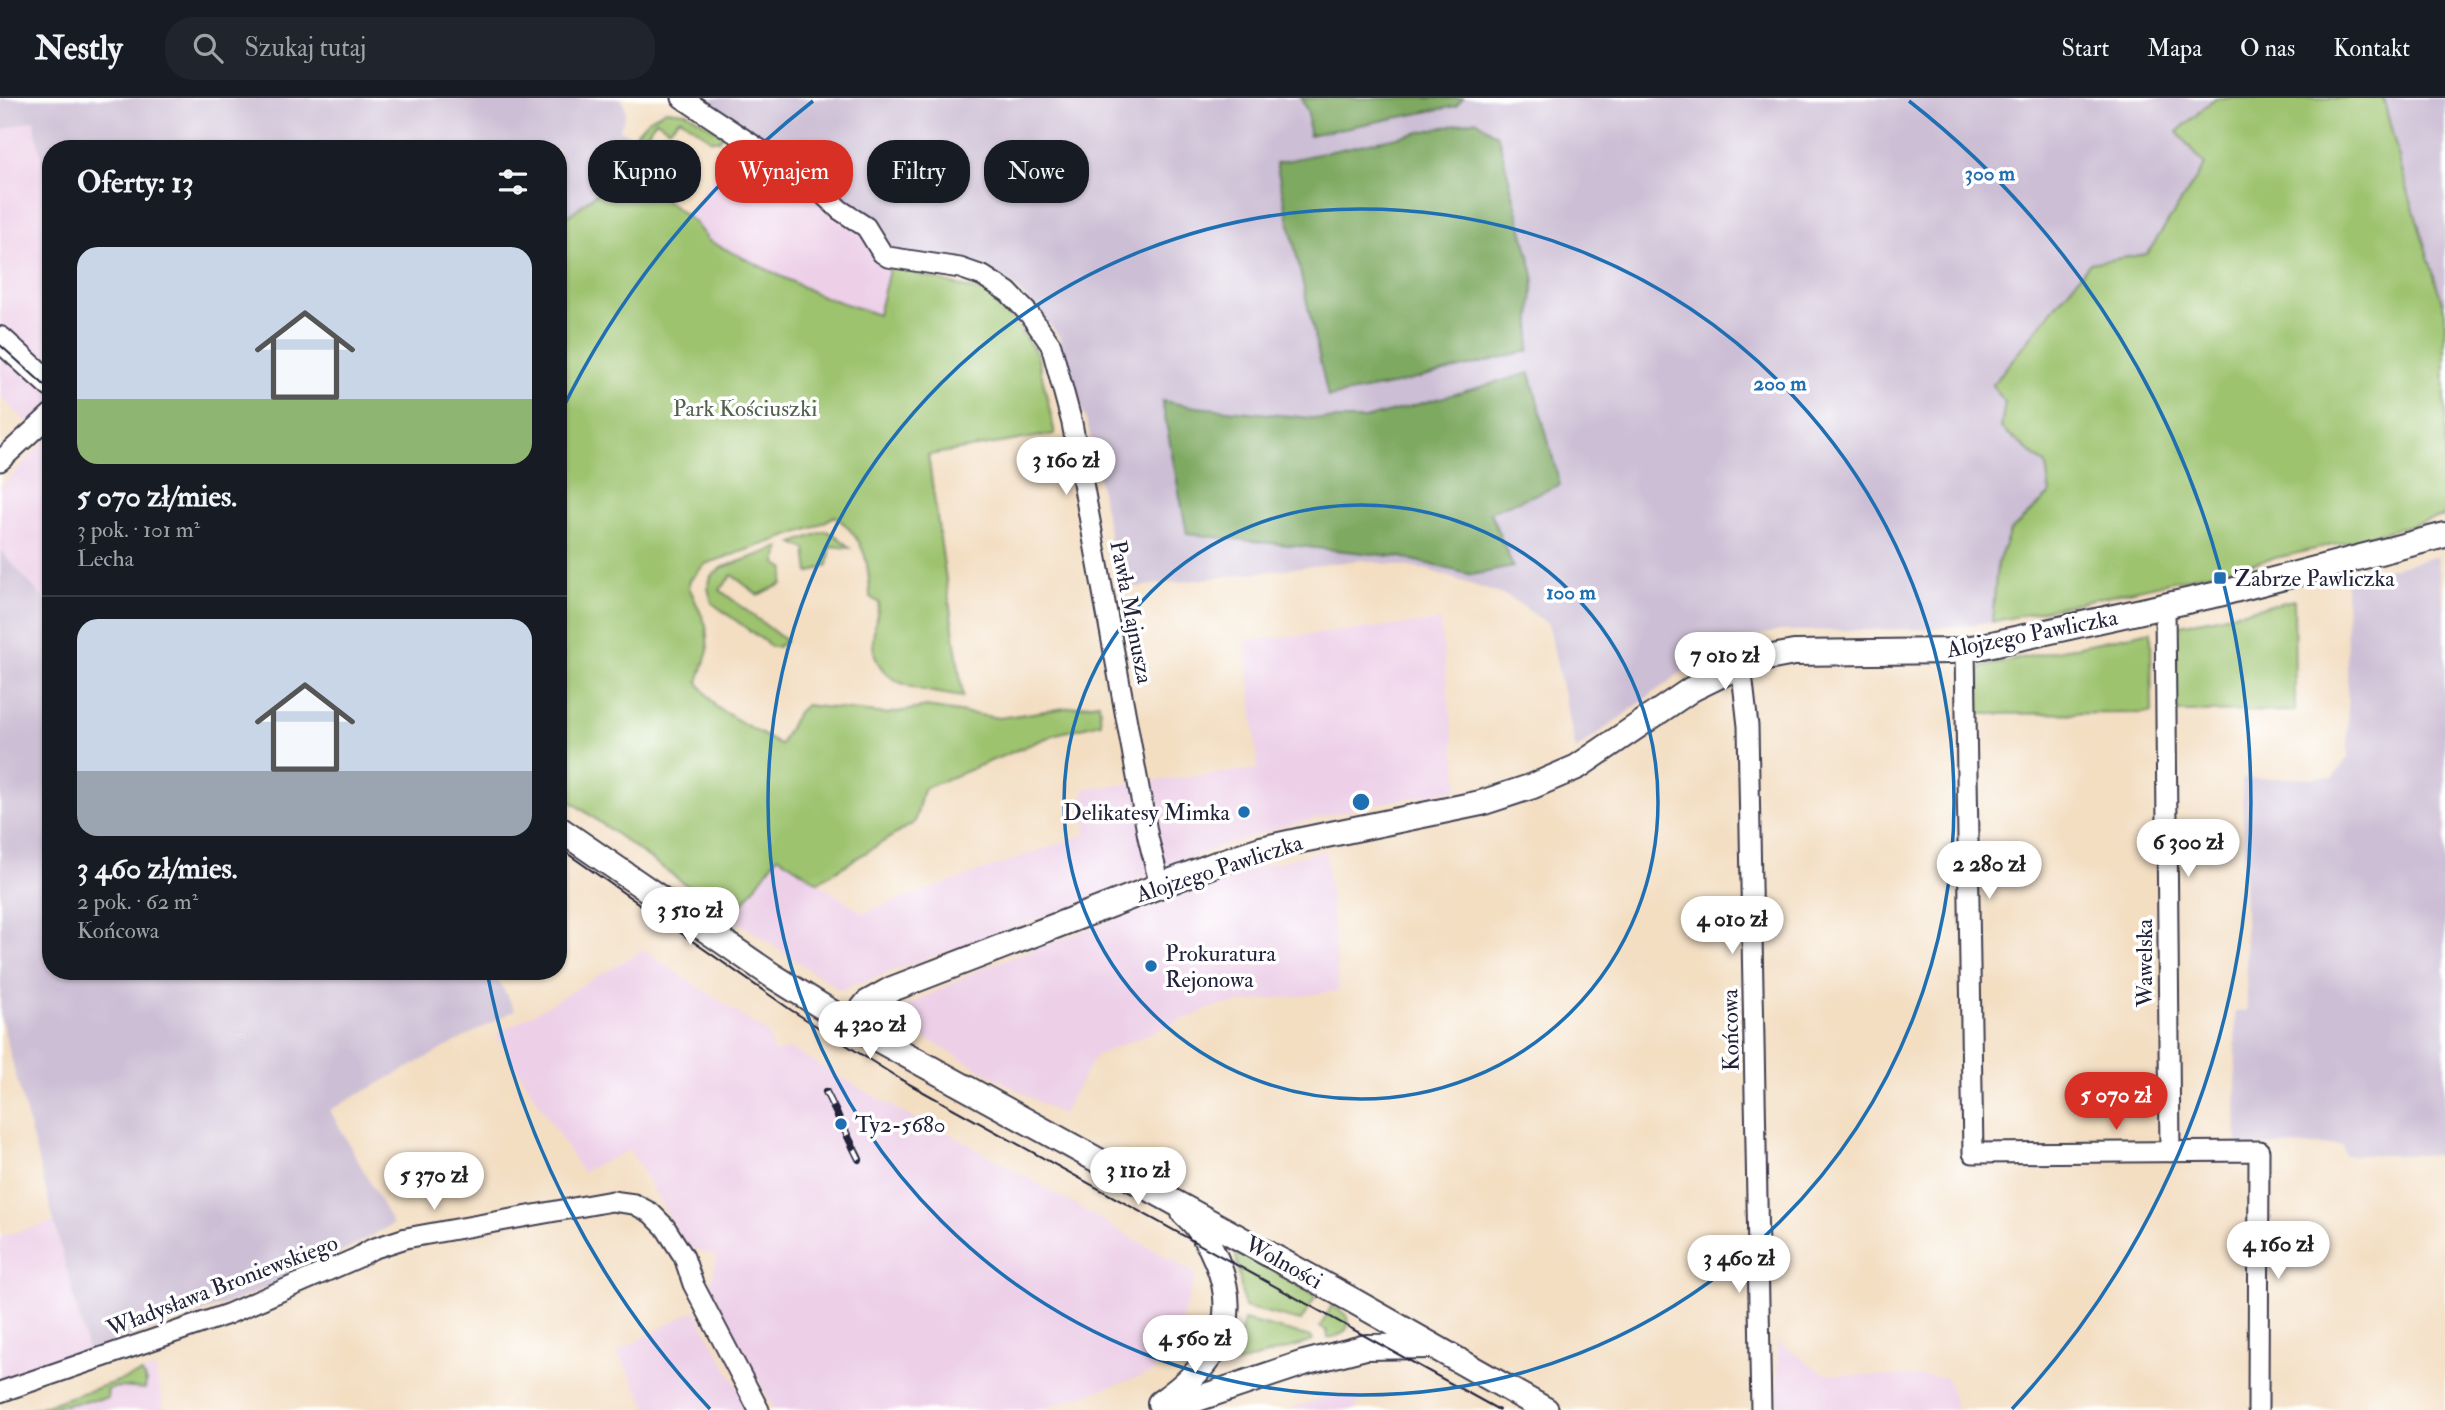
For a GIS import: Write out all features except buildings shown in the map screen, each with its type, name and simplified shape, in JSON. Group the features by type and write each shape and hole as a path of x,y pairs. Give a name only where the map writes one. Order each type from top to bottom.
{"street":[{"name":"Pawła Majnusza","path":"682,98 812,184 840,210 866,227 882,253 888,257 960,268 983,276 1008,292 1030,314 1051,345 1072,423 1148,837 1160,886"},
{"path":"0,339 42,377"},
{"path":"0,461 42,422"},
{"name":"Alojzego Pawliczka","path":"850,1024 867,1003 892,989 1261,849 1480,803 1534,786 1577,767 1692,690 1741,665 1794,653 1965,650 2165,607 2445,535"},
{"name":"Wawelska","path":"2165,607 2170,1152"},
{"path":"1965,650 1973,1153 2259,1151 2258,1410"},
{"name":"Końcowa","path":"1741,665 1748,726 1760,1405"},
{"name":"Wolności","path":"567,834 773,976 850,1024 1165,1196 1546,1410"},
{"path":"1149,1410 1184,1386 1202,1369 1225,1329 1228,1306 1226,1284 1202,1233 1188,1216 1165,1196"},
{"name":"Władysława Broniewskiego","path":"0,1392 228,1314 372,1249 406,1238 612,1201 634,1205 651,1213 665,1227 684,1257 693,1284 759,1410"},
{"path":"1325,1358 1359,1334 1361,1321 1352,1300"},
{"path":"1164,1410 1325,1358 1381,1345 1433,1346"}],"shaded area":[{"path":"0,98 621,98 626,110 619,130 633,136 631,140 588,140 588,201 567,217 567,140 42,140 42,161 34,120 0,130"},
{"path":"704,98 2445,98 2445,516 2342,543 1992,622 1930,629 1780,631 1739,639 1710,651 1576,750 1548,624 1509,597 1428,570 1361,560 1120,589 1089,430 1059,336 1011,283 887,251 883,225 845,203 853,203 853,140 764,140"},
{"path":"34,120 42,161 42,436 0,396 0,130"},
{"path":"715,175 715,203 822,203 861,231 878,263 890,266 878,315 819,295 709,241 686,216 695,203 701,203 701,195"},
{"path":"42,444 42,597 0,550 0,488"},
{"path":"0,550 42,597 42,980 498,980 515,1010 330,1110 393,1224 331,1258 240,1299 88,1351 0,1015"},
{"path":"2437,556 2445,611 2445,1155 2344,1155 2343,1145 2237,1146 2235,1012 2247,1011 2242,779 2334,777 2348,757 2346,580"},
{"path":"1440,621 1459,789 1377,804 1284,826 1212,849 1093,899 840,990 732,918 778,856 863,913 1086,834 1084,789 1258,769 1246,641"},
{"path":"1326,850 1339,991 1216,1006 1095,1056 1062,1115 903,1026 902,1009 980,969 1251,869"},
{"path":"643,950 769,1034 773,1053 792,1049 914,1119 923,1118 1196,1274 1170,1357 1151,1373 1039,1410 774,1410 710,1288 717,1256 686,1246 630,1150 582,1172 496,1035"},
{"path":"54,1222 88,1351 0,1381 0,1236"},
{"path":"695,1310 750,1410 649,1410 617,1352"},
{"path":"1777,1341 1823,1373 1946,1377 1957,1410 1779,1410"},
{"path":"155,1368 164,1410 31,1410"},
{"path":"1332,1395 1363,1396 1354,1410 1287,1410"}],"green space":[{"path":"1301,98 1463,98 1456,106 1309,135 1308,114"},
{"path":"2215,98 2383,98 2445,312 2445,516 2342,543 1992,622 1997,565 2010,531 2050,494 2046,465 2001,428 2005,402 1992,385 2090,263 2147,254 2205,165 2177,132"},
{"name":"Park Kościuszki","path":"666,110 686,112 723,134 719,140 712,140 680,118 669,129 656,120 645,140 631,140 648,120"},
{"path":"1476,120 1498,136 1534,275 1529,351 1396,384 1328,397 1276,163"},
{"name":"Park Kościuszki","path":"588,200 588,203 669,203 694,222 709,241 819,295 878,315 890,266 995,296 1037,354 1055,434 928,455 963,697 906,685 883,670 876,658 873,642 879,603 870,597 866,562 859,542 835,516 815,527 705,564 690,580 689,587 706,625 708,651 698,682 716,707 780,745 797,713 806,705 886,714 926,707 999,718 1099,703 1101,723 1056,734 923,789 915,822 818,882 778,856 732,918 567,799 567,216"},
{"path":"1530,373 1560,485 1490,512 1513,567 1472,575 1400,557 1187,534 1162,401 1196,407 1322,419 1365,419"},
{"path":"826,531 834,534 850,548 831,546 828,565 809,573 806,549 793,543"},
{"path":"781,547 776,563 785,569 782,584 758,595 732,575 720,590 786,641 772,647 712,603 708,588 711,576 721,568"},
{"path":"2294,600 2295,711 2177,712 2176,626"},
{"path":"2151,631 2152,713 1980,714 1980,667"},
{"path":"1243,1252 1316,1296 1301,1321 1244,1307 1236,1256"},
{"path":"1332,1305 1346,1315 1349,1323 1342,1334 1328,1338 1327,1331 1320,1327"},
{"path":"1244,1320 1307,1336 1313,1341 1229,1366"},
{"path":"142,1373 146,1382 145,1389 117,1387 107,1390 108,1398 31,1410"}],"tram line":[{"path":"0,345 42,383"},
{"path":"567,853 791,1010 900,1079 1499,1410"}],"railway":[{"path":"826,1092 859,1159"}],"place":[{"name":"Zabrze Pawliczka","path":"2220,578"},
{"name":"Delikatesy Mimka","path":"1244,812"},
{"name":"Prokuratura Rejonowa","path":"1151,966"},
{"name":"Ty2-5680","path":"841,1124"}]}
